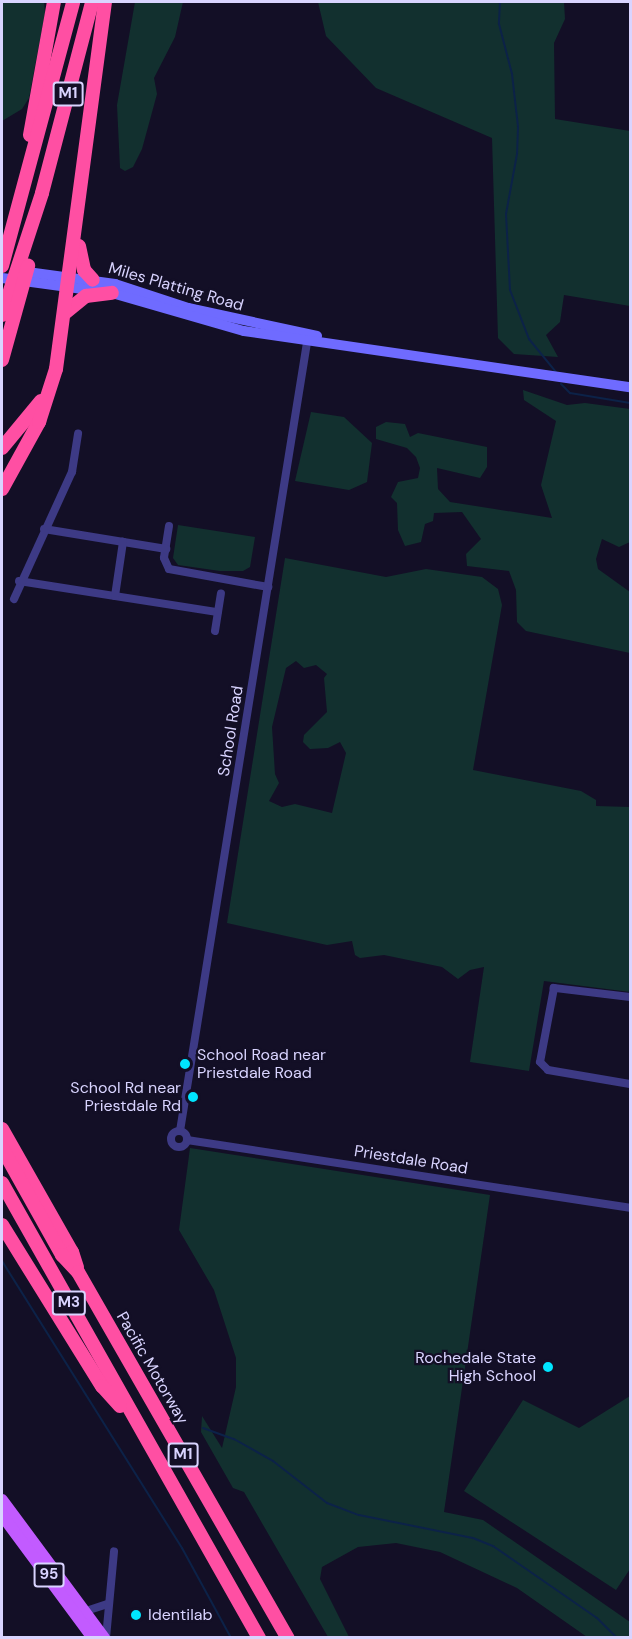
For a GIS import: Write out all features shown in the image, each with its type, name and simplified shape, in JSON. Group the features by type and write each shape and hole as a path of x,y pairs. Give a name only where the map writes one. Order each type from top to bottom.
{"highway":[{"path":"33,152 29,133 54,2"},
{"name":"M1","path":"2,267 73,2"},
{"name":"M1","path":"2,360 30,261 42,193 92,2"},
{"path":"2,489 26,449 52,385 66,312 77,235 105,2"},
{"path":"2,315 42,193"},
{"path":"77,235 84,270 93,280"},
{"path":"66,312 86,296 112,293"},
{"path":"2,448 26,423 52,385"},
{"name":"M1","path":"2,1129 72,1252 78,1272"},
{"name":"Pacific Motorway","path":"2,1148 62,1255 78,1272 288,1638"},
{"name":"M3","path":"2,1183 136,1423"},
{"name":"M1","path":"2,1225 102,1386 136,1423 259,1638"}],"main road":[{"name":"Miles Platting Road","path":"2,267 43,279"},
{"name":"Miles Platting Road","path":"2,278 70,282 207,324 630,387"},
{"name":"Miles Platting Road","path":"70,282 93,280 208,314 308,338"},
{"name":"95","path":"2,1500 105,1638"},
{"name":"95","path":"2,1515 93,1638"}],"street":[{"name":"School Road","path":"187,1140 179,1146 172,1143 172,1135 180,1131 308,338"},
{"path":"14,599 19,581 72,472 78,433"},
{"path":"169,526 166,565 175,572 268,587"},
{"path":"44,529 166,549"},
{"path":"115,596 123,542"},
{"path":"19,581 218,612"},
{"path":"215,631 221,593"},
{"path":"630,997 554,988 540,1062 548,1070 630,1084"},
{"path":"180,1131 187,1140"},
{"name":"Priestdale Road","path":"187,1140 630,1208"},
{"path":"105,1638 114,1551"},
{"path":"86,1611 108,1604"}],"green space":[{"path":"2,2 44,2 45,13 29,98 22,109 2,121"},
{"path":"135,2 183,2 175,37 154,78 157,94 142,149 133,167 125,171 120,168 117,105"},
{"path":"318,2 564,2 565,19 554,43 555,119 630,131 630,306 564,295 560,322 546,335 558,357 514,354 498,338 492,138 376,88 326,36"},
{"path":"523,390 567,405 585,403 630,409 630,542 619,547 602,539 596,559 598,569 630,592 630,653 526,631 517,622 516,590 509,571 467,566 466,554 481,539 462,512 434,513 433,521 425,524 421,542 405,546 398,530 397,503 391,497 398,482 418,478 420,468 416,457 407,448 376,439 376,427 386,422 405,424 410,437 418,433 487,447 487,467 480,478 437,468 438,489 450,502 552,518 541,485 556,421 524,400"},
{"path":"311,412 344,417 372,443 367,482 349,490 295,481"},
{"path":"178,525 255,537 250,567 243,571 220,571 178,565 173,558"},
{"path":"285,558 386,577 426,569 482,577 498,589 502,605 473,770 581,791 596,800 596,806 630,807 630,992 544,981 529,1071 470,1062 484,967 470,970 458,979 442,967 384,955 360,958 355,955 352,941 327,945 227,923","holes":["296,661 304,668 316,665 327,674 324,678 327,712 304,735 303,742 310,749 328,748 340,742 346,753 332,813 295,804 282,807 269,801 279,783 275,774 272,727 286,668"]},
{"path":"190,1148 490,1195 444,1512 483,1520 630,1622 630,1637 587,1637 517,1588 440,1552 396,1543 358,1547 322,1567 320,1579 349,1637 328,1637 244,1492 233,1488 201,1432 202,1416 222,1448 236,1387 236,1358 214,1290 179,1230"},
{"path":"630,1396 630,1569 616,1590 464,1491 523,1400 579,1428"}],"waterway":[{"path":"500,2 499,24 512,74 518,127 517,154 506,214 510,290 529,339 556,372"},
{"path":"561,384 570,393 630,403"},
{"path":"2,1261 182,1548 231,1638"},
{"path":"203,1428 234,1439 273,1461 327,1503 359,1515 473,1538 493,1546 597,1618 617,1638"}],"place":[{"name":"School Road near Priestdale Road","path":"185,1064"},
{"name":"School Rd near Priestdale Rd","path":"193,1097"},
{"name":"Rochedale State High School","path":"548,1367"},
{"name":"Identilab","path":"136,1615"}]}
